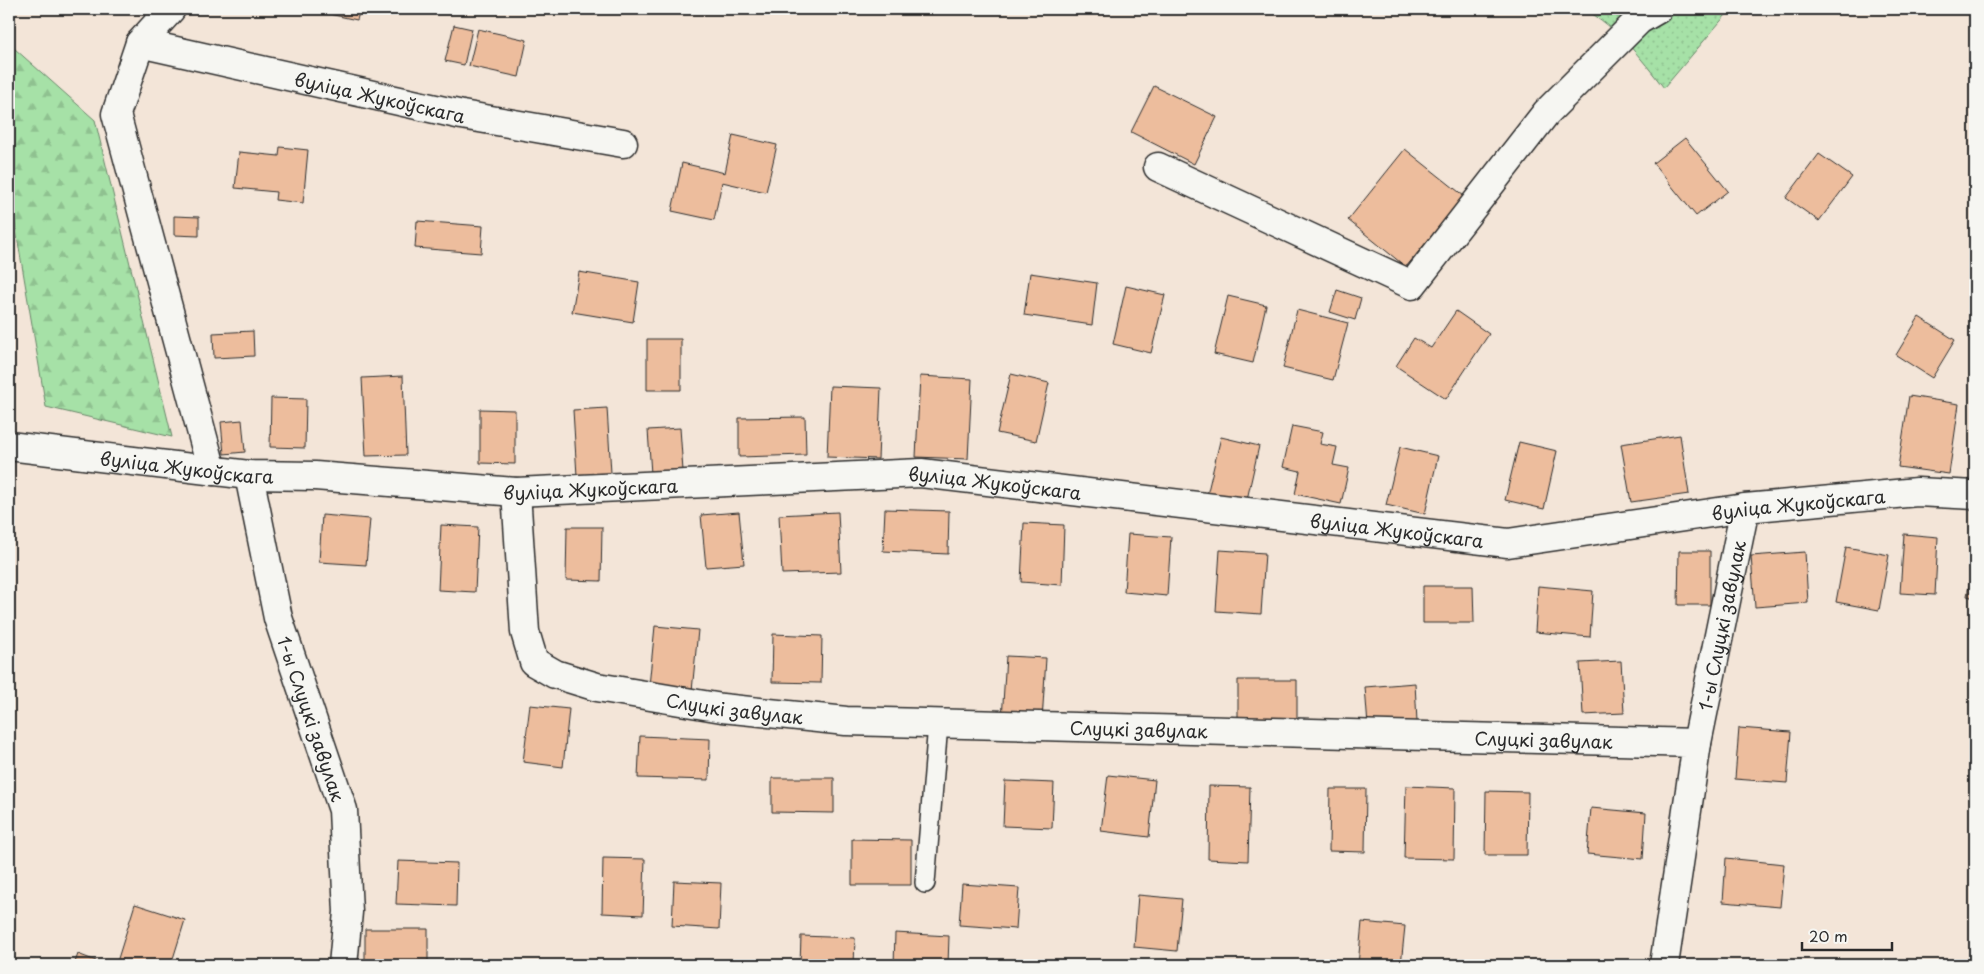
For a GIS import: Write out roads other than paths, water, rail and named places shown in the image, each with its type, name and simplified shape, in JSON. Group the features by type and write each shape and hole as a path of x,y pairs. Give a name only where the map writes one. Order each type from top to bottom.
{"street":[{"path":"171,9 140,43 116,114 212,471"},
{"path":"1158,167 1412,285 1546,113 1639,20 1658,9"},
{"name":"вуліца Жукоўскага","path":"140,43 462,115 623,142"},
{"name":"вуліца Жукоўскага","path":"9,446 249,475 314,476 516,492 921,473 1508,543 1745,508 1917,492 1975,495"},
{"name":"1-ы Слуцкі завулак","path":"249,475 278,618 343,810 348,912 342,965"},
{"name":"Слуцкі завулак","path":"516,492 525,632 534,662 554,674 597,687 722,708 846,721 1697,743"},
{"name":"1-ы Слуцкі завулак","path":"1697,743 1745,508"},
{"path":"1664,965 1697,743"}],"lane":[{"path":"925,884 938,724"}]}
